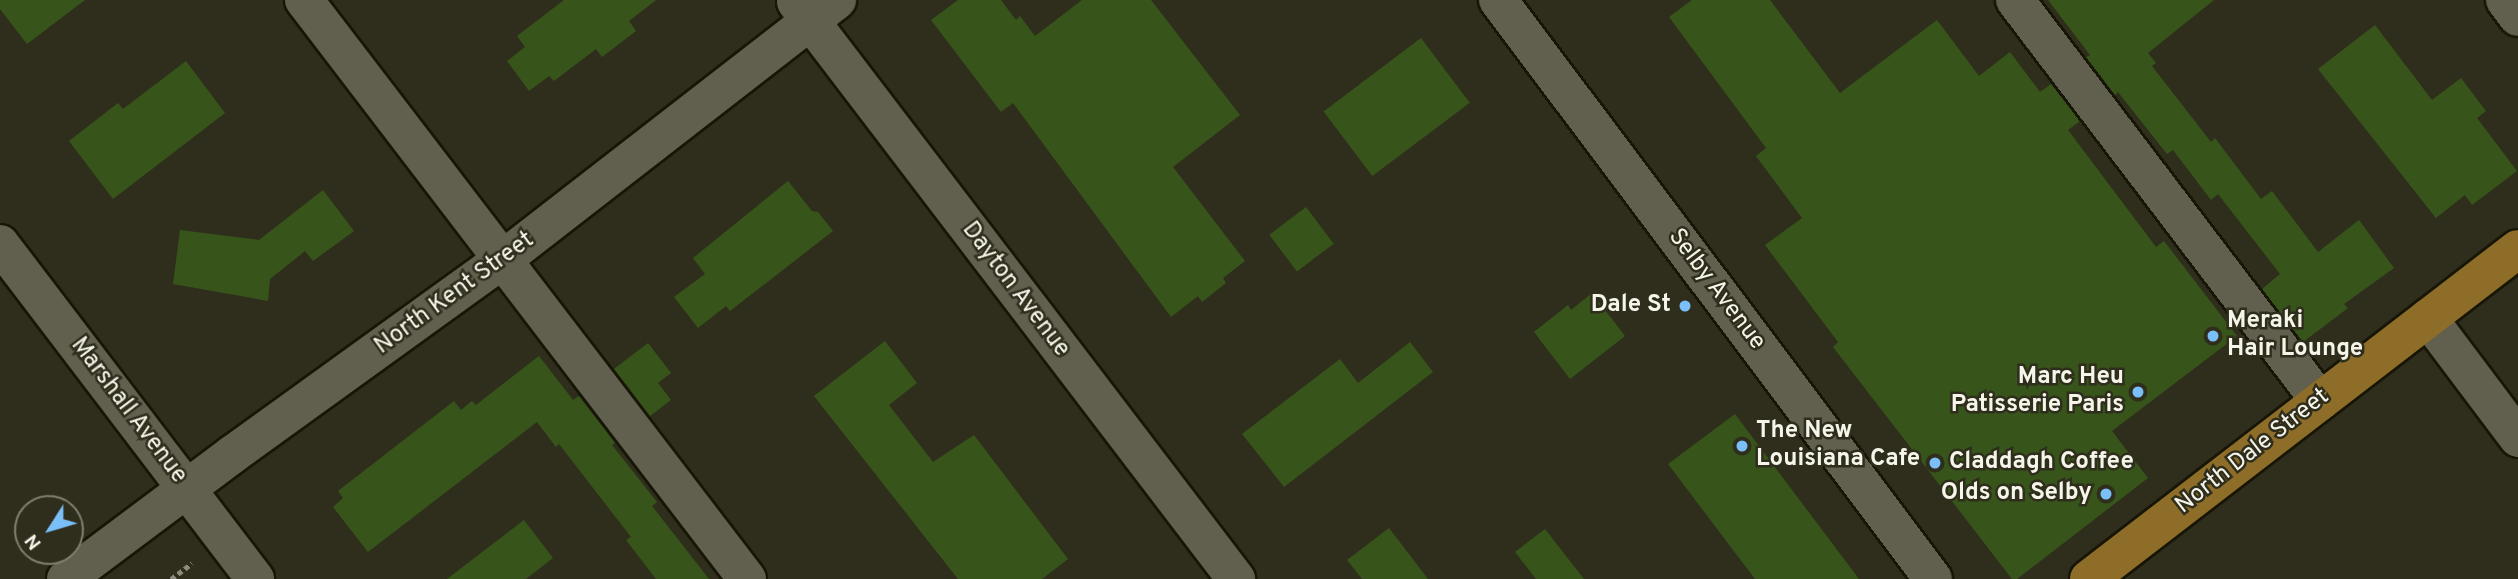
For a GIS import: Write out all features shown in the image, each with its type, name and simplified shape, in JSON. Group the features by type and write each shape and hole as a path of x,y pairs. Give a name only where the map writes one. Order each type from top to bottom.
{"main road":[{"name":"North Dale Street","path":"2089,579 2518,249"}],"street":[{"path":"304,0 747,579"},
{"name":"Selby Avenue","path":"1498,0 1933,579"},
{"path":"2015,0 2320,401"},
{"path":"2505,0 2518,17"},
{"name":"North Kent Street","path":"66,579 502,260 814,7"},
{"name":"Dayton Avenue","path":"814,7 1236,579"},
{"name":"Marshall Avenue","path":"0,244 255,579"},
{"path":"2428,318 2518,438"}],"path":[{"path":"170,579 199,557"}],"building":[{"path":"0,0 85,0 27,44 0,9"},
{"path":"564,0 656,0 629,21 636,31 602,57 596,49 554,81 549,76 529,91 507,61 525,47 517,36"},
{"path":"958,0 1001,0 1016,20 1020,16 1035,36 1082,0 1151,0 1240,115 1173,167 1245,261 1223,278 1226,283 1202,302 1198,296 1171,317 1013,103 1001,112 931,20"},
{"path":"1692,0 1770,0 1840,93 1937,20 1979,76 2010,52 2040,92 2051,84 2080,121 2068,130 2156,247 2164,241 2237,336 2112,431 2148,478 2017,579 2012,579 1833,347 1838,342 1765,245 1802,218 1756,156 1766,148 1669,17"},
{"path":"2048,0 2214,0 2148,53 2156,63 2152,66 2211,142 2215,138 2261,199 2272,191 2318,252 2359,220 2394,268 2344,304 2348,308 2303,342 2262,289 2280,274 2218,194 2211,200 2173,150 2167,154 2118,92 2115,95 2086,57 2090,55"},
{"path":"2375,25 2432,100 2461,78 2486,111 2477,118 2517,171 2472,205 2465,195 2436,218 2318,69"},
{"path":"1421,38 1470,103 1372,176 1324,111"},
{"path":"186,61 225,113 113,199 69,141 118,103 123,109"},
{"path":"788,181 812,211 818,212 833,231 730,311 726,306 698,328 674,297 705,274 693,258"},
{"path":"323,190 354,231 313,261 305,251 270,279 268,301 173,284 180,230 259,240"},
{"path":"1306,207 1334,244 1297,271 1269,235"},
{"path":"1592,293 1625,336 1570,379 1534,332 1568,305 1571,310"},
{"path":"885,341 917,383 889,405 933,462 974,435 1068,559 1042,579 958,579 814,396"},
{"path":"1410,342 1433,372 1284,487 1242,434 1340,359 1358,383"},
{"path":"648,343 671,373 658,383 671,400 650,416 614,369"},
{"path":"539,356 573,400 579,396 615,443 612,445 657,502 652,506 709,579 656,579 626,540 631,537 559,444 556,447 537,422 368,552 333,507 343,498 338,491 454,401 461,410 472,401 476,405"},
{"path":"1735,414 1859,579 1755,579 1668,464"},
{"path":"524,520 553,558 526,579 447,579"},
{"path":"1389,528 1428,579 1362,579 1347,560"},
{"path":"1545,529 1584,579 1536,579 1515,552"}],"place":[{"name":"Dale St","path":"1685,306"},
{"name":"Meraki Hair Lounge","path":"2213,336"},
{"name":"Marc Heu Patisserie Paris","path":"2138,392"},
{"name":"The New Louisiana Cafe","path":"1742,446"},
{"name":"Claddagh Coffee","path":"1935,463"},
{"name":"Olds on Selby","path":"2106,494"}]}
